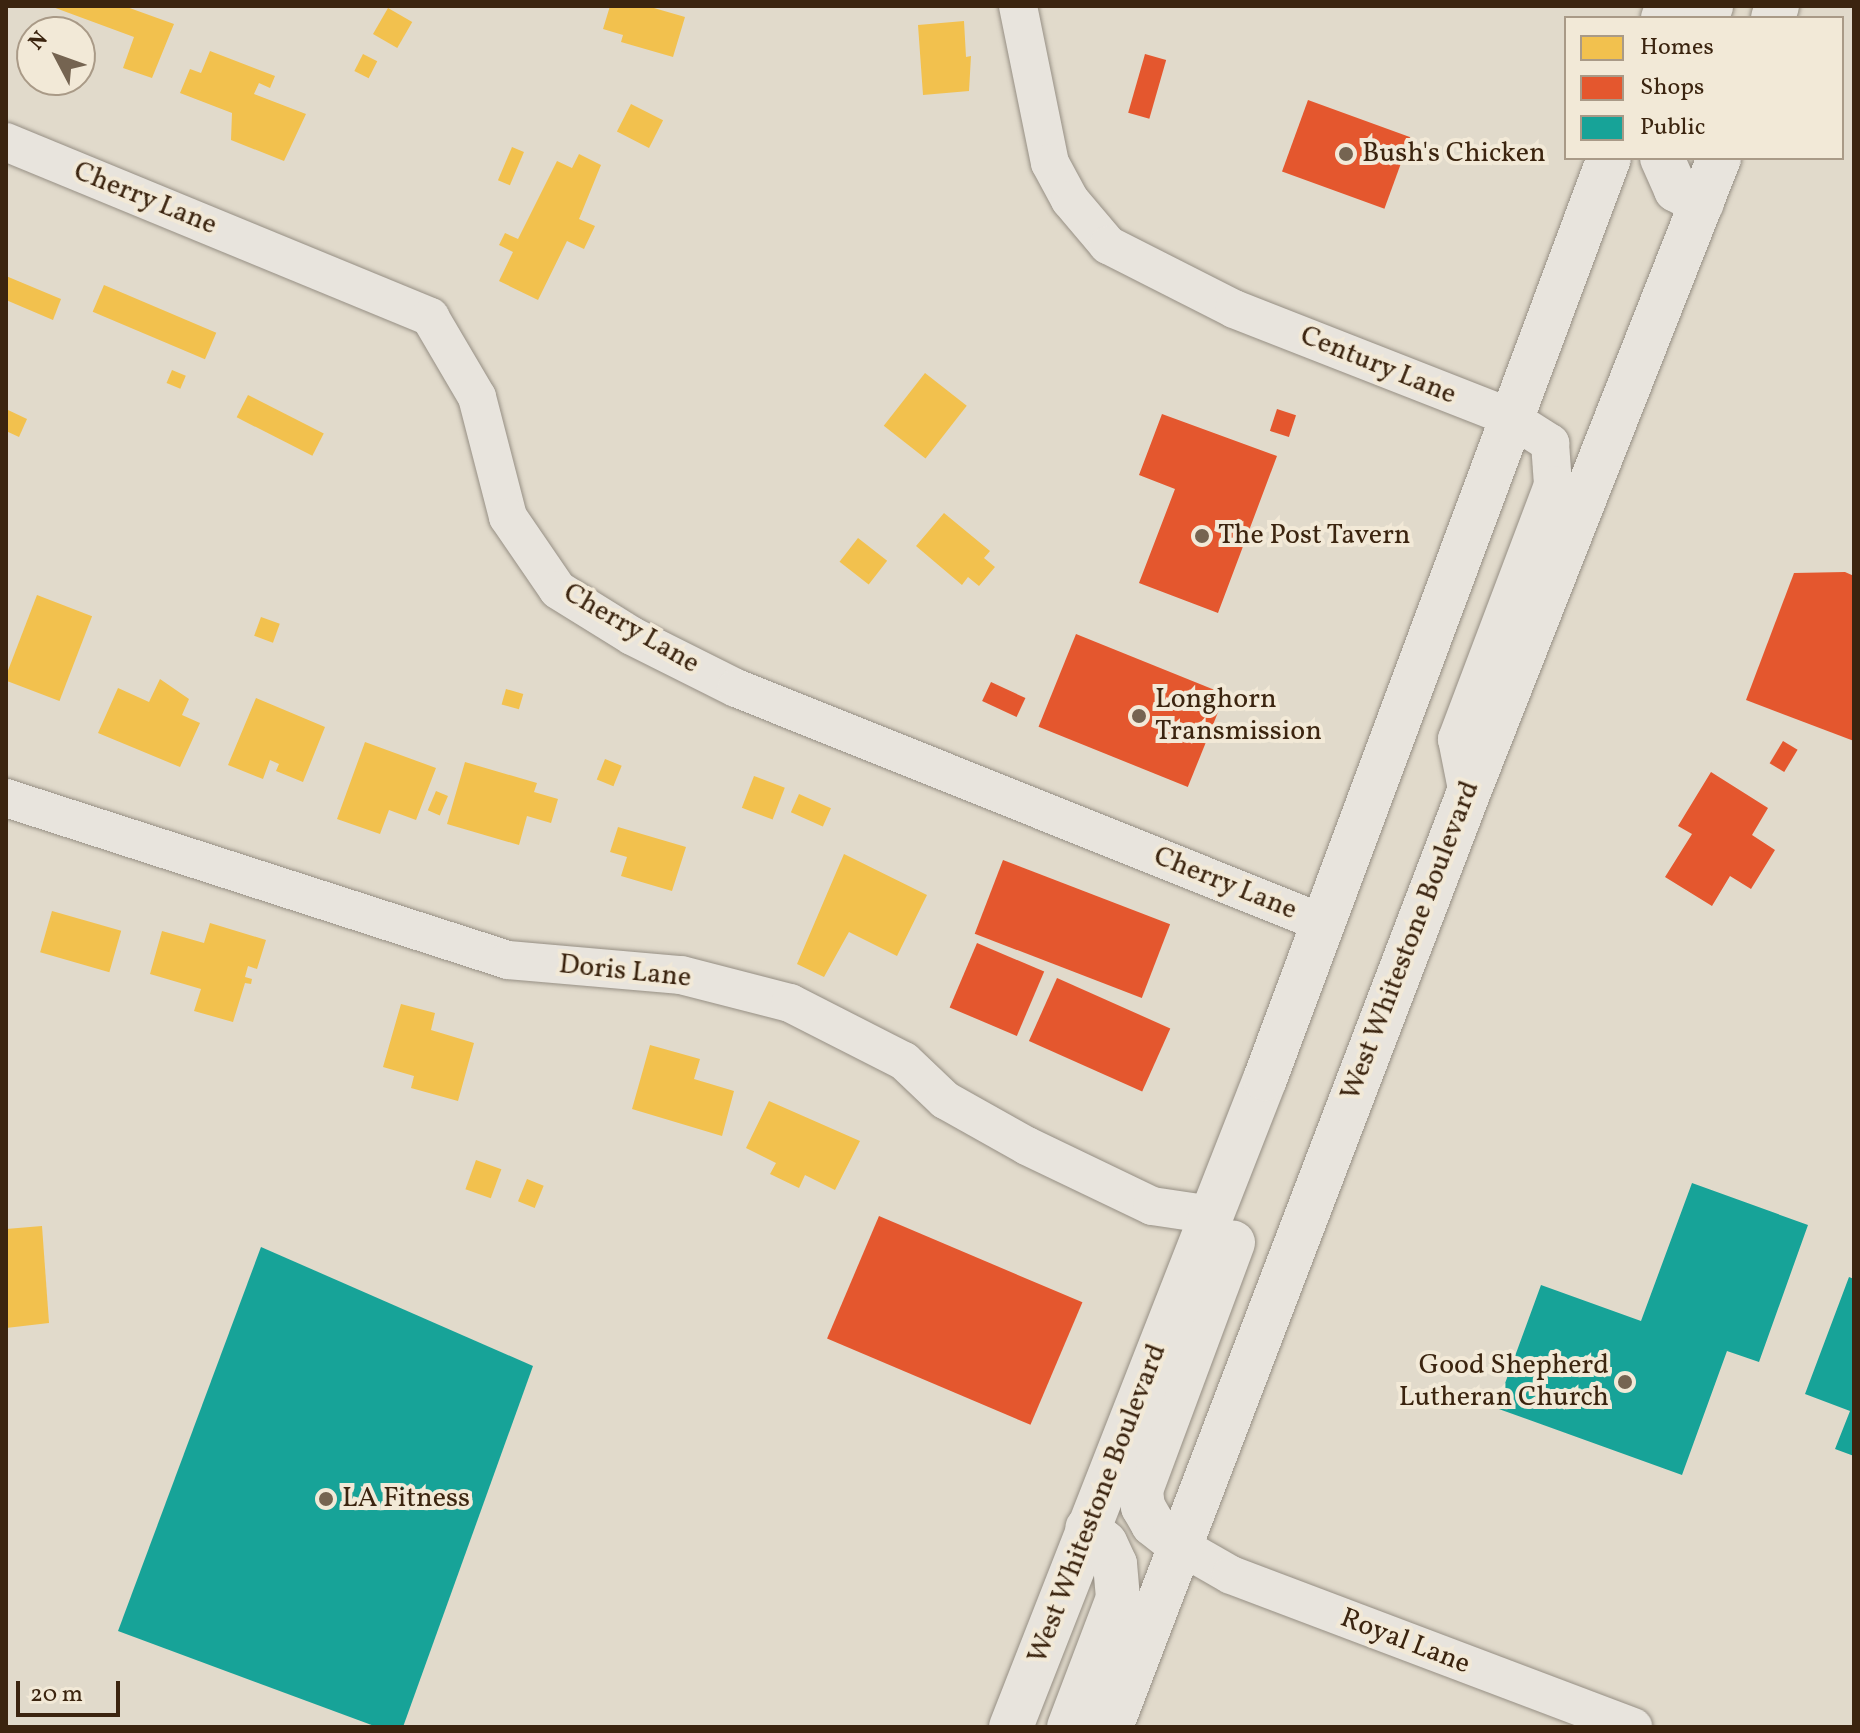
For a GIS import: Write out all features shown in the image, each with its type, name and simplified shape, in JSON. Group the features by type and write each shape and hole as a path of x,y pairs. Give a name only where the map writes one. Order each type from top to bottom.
{"main road":[{"name":"West Whitestone Boulevard","path":"1011,1727 1265,1079 1320,922 1608,160"},
{"path":"1663,160 1676,190 1702,203"},
{"name":"West Whitestone Boulevard","path":"1111,1727 1468,794 1718,160"},
{"path":"1182,1547 1153,1524 1143,1507 1142,1482 1275,1134 1276,1112 1265,1079"},
{"path":"1069,1727 1118,1598 1115,1564 1105,1543 1087,1528"}],"street":[{"name":"Century Lane","path":"1018,6 1050,163 1070,200 1108,245 1221,303 1509,417 1550,443 1553,485 1457,739 1468,794"},
{"name":"Cherry Lane","path":"6,142 430,317 477,397 508,517 558,590 632,636 736,688 1320,922"},
{"name":"Doris Lane","path":"6,798 508,960 681,975 790,1003 904,1061 945,1100 1027,1146 1152,1206 1212,1215"},
{"name":"Royal Lane","path":"1182,1547 1231,1575 1633,1727"}],"building: Homes":[{"path":"50,6 124,6 174,24 152,78 123,68 134,37 96,23 96,16 77,16"},
{"path":"610,6 647,6 685,17 673,57 621,42 623,35 603,29"},
{"path":"388,8 412,22 397,48 373,34"},
{"path":"964,21 966,57 971,56 969,91 923,95 918,25"},
{"path":"210,51 275,76 270,88 259,83 254,94 306,114 284,161 231,140 232,113 180,93 190,69 201,73"},
{"path":"363,54 377,61 369,78 354,71"},
{"path":"631,104 663,120 649,148 617,132"},
{"path":"512,147 524,152 510,185 498,180"},
{"path":"579,154 601,165 579,219 595,226 584,249 567,241 538,300 499,281 513,252 499,245 505,233 518,239 557,161 572,168"},
{"path":"6,276 61,299 53,320 6,300"},
{"path":"104,285 216,333 205,359 93,312"},
{"path":"172,370 186,376 180,389 167,383"},
{"path":"925,373 967,406 926,458 884,426"},
{"path":"248,395 324,434 312,456 237,417"},
{"path":"8,410 27,419 19,437 6,431"},
{"path":"944,513 990,551 984,558 995,567 979,586 968,577 962,585 916,546"},
{"path":"858,538 887,561 869,584 840,562"},
{"path":"37,595 92,616 59,701 6,681"},
{"path":"261,617 280,624 273,643 254,636"},
{"path":"160,679 189,699 182,715 200,723 180,767 98,733 118,688 149,702"},
{"path":"506,689 523,694 519,709 502,704"},
{"path":"256,698 325,727 303,782 276,771 279,764 270,760 263,779 228,765"},
{"path":"365,742 436,768 416,820 389,810 380,834 337,819"},
{"path":"605,759 622,766 613,786 597,779"},
{"path":"465,762 537,783 534,792 558,799 551,823 527,816 519,845 447,824"},
{"path":"754,776 785,788 773,820 742,808"},
{"path":"436,791 448,796 440,815 428,810"},
{"path":"799,794 831,808 823,827 791,812"},
{"path":"618,827 686,847 672,891 621,876 627,857 610,852"},
{"path":"844,854 927,895 897,956 849,932 824,977 797,964"},
{"path":"52,911 121,931 109,972 40,952"},
{"path":"210,923 266,940 257,969 248,966 245,977 252,979 251,984 245,983 233,1022 194,1011 201,989 150,974 162,931 204,943"},
{"path":"401,1004 435,1013 431,1030 474,1043 458,1101 411,1088 414,1076 383,1067"},
{"path":"650,1045 700,1059 694,1079 734,1091 722,1136 632,1109"},
{"path":"769,1101 860,1141 835,1190 805,1175 799,1188 770,1174 776,1163 746,1148"},
{"path":"476,1160 501,1169 491,1198 465,1189"},
{"path":"527,1179 544,1186 535,1208 518,1201"},
{"path":"42,1226 49,1323 6,1328 6,1229"}],"building: Shops":[{"path":"1145,54 1166,60 1149,119 1128,113"},
{"name":"Bush's Chicken","path":"1308,100 1410,137 1384,209 1282,171"},
{"path":"1277,409 1296,415 1289,437 1270,431"},
{"name":"The Post Tavern","path":"1162,414 1277,456 1218,613 1139,583 1175,489 1139,475"},
{"path":"1845,572 1854,576 1854,741 1746,700 1794,573"},
{"path":"1076,634 1225,694 1188,787 1039,727"},
{"path":"991,682 1025,698 1017,717 982,701"},
{"path":"1783,741 1798,750 1784,772 1770,763"},
{"path":"1711,772 1768,808 1752,835 1775,850 1751,889 1730,876 1712,906 1665,877 1692,834 1678,826"},
{"path":"1003,860 1170,924 1142,998 975,934"},
{"path":"977,943 1044,972 1017,1036 950,1007"},
{"path":"1057,978 1170,1028 1142,1091 1029,1041"},
{"path":"879,1216 1082,1302 1030,1425 827,1338"}],"building: Public":[{"path":"1692,1183 1808,1225 1759,1362 1727,1351 1682,1475 1496,1408 1541,1285 1641,1321"},
{"name":"LA Fitness","path":"261,1247 533,1366 403,1727 377,1727 118,1631"},
{"path":"1849,1277 1854,1279 1854,1456 1835,1449 1850,1411 1805,1394"}],"place":[{"name":"Bush's Chicken","path":"1346,154"},
{"name":"The Post Tavern","path":"1202,536"},
{"name":"Longhorn Transmission","path":"1139,716"},
{"name":"Good Shepherd Lutheran Church","path":"1625,1382"},
{"name":"LA Fitness","path":"326,1499"}]}
